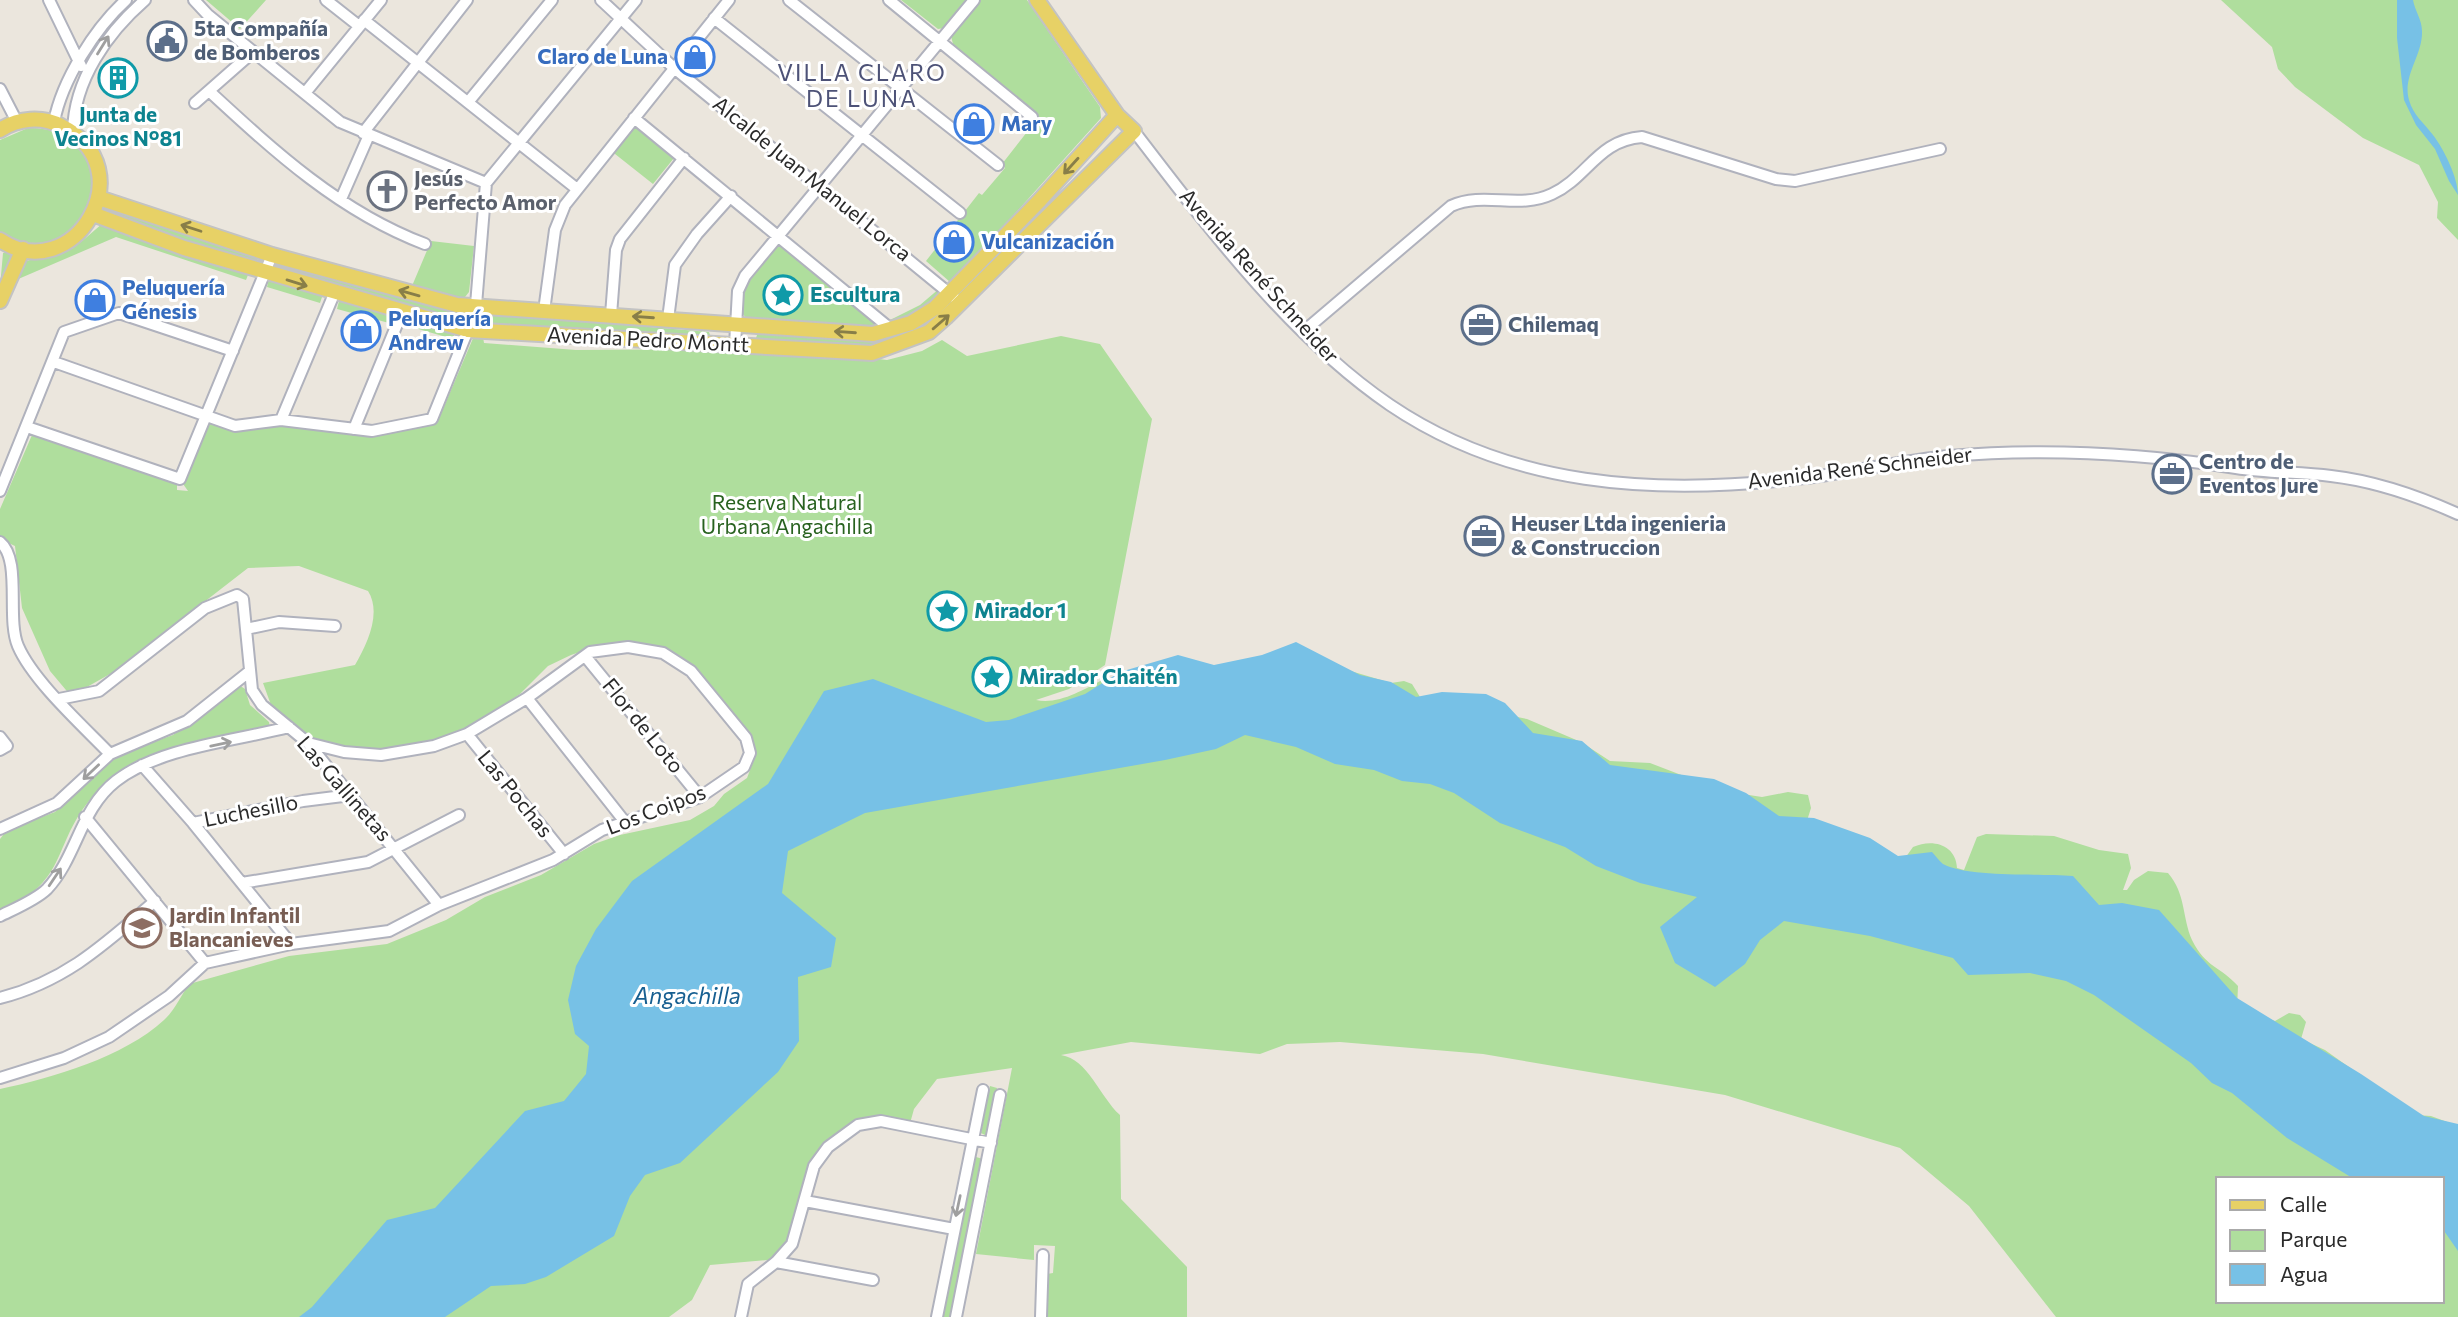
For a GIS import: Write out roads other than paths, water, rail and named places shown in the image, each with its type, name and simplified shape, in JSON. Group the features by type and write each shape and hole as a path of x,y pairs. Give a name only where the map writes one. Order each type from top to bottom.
{"main road":[{"name":"Avenida René Schneider","path":"1037,0 1117,115 1134,131"},
{"name":"Avenida Pedro Montt","path":"93,214 184,248 334,294 468,330 872,353 929,332 955,298 1117,115"},
{"path":"0,130 17,122 35,119 54,122 73,132 90,150 96,161 100,185 93,214 84,228 64,243 40,250 1,243"},
{"name":"Avenida Pedro Montt","path":"99,198 272,255 428,298 544,311 873,334 892,330 955,298 1134,131"},
{"path":"0,301 23,249"}],"street":[{"path":"49,0 79,63 88,75"},
{"path":"54,122 96,30 126,0"},
{"path":"73,132 73,115 88,75 109,36 145,0"},
{"path":"194,0 253,52 341,122 486,183"},
{"path":"326,0 418,61 577,189"},
{"path":"305,93 381,0"},
{"path":"341,199 366,134 418,61 467,0"},
{"path":"469,101 552,0"},
{"name":"Alcalde Juan Manuel Lorca","path":"601,0 674,68 955,298"},
{"path":"475,305 486,183 636,0"},
{"path":"544,311 557,222 565,205 729,0"},
{"path":"789,0 999,166"},
{"path":"888,0 1032,117"},
{"path":"734,345 738,291 745,276 974,0"},
{"path":"714,18 960,213"},
{"path":"195,103 253,52"},
{"path":"0,89 17,122"},
{"path":"209,91 292,167 386,230 425,244"},
{"path":"634,118 780,234 892,330"},
{"name":"Avenida René Schneider","path":"1134,131 1199,213 1304,331 1353,377 1416,421 1494,458 1577,480 1663,486 1795,479 1950,456 2090,452 2333,476 2407,494 2458,514"},
{"path":"1304,331 1451,206 1479,199 1507,204 1541,199 1559,190 1611,144 1629,138 1642,137 1776,179 1795,181 1940,149"},
{"path":"611,315 616,250 620,239 684,159"},
{"path":"668,319 675,265 696,234 731,196"},
{"path":"27,427 167,477 180,479 272,255"},
{"path":"281,420 334,294"},
{"path":"354,429 402,312"},
{"path":"0,491 64,332 118,313 233,351"},
{"path":"54,362 235,426 281,420 372,431 432,419 468,330"},
{"path":"0,542 9,553 13,631 18,647 59,699 110,754"},
{"name":"Las Gallinetas","path":"59,699 99,691 205,608 237,595 243,599 252,690 262,705 308,743 439,905"},
{"path":"246,629 279,622 335,626"},
{"name":"Los Coipos","path":"0,1078 64,1058 109,1037 160,1003 205,963 291,944 389,932 439,905 564,854 602,830 700,797 744,767 748,760 749,746 691,671 663,653 628,646 603,649 585,656 527,698 467,734 418,751 381,755 344,752 308,743"},
{"name":"Flor de Loto","path":"585,656 700,797"},
{"path":"0,830 57,803 110,754 187,721 250,671"},
{"path":"527,698 625,822"},
{"path":"0,916 45,891 60,870 85,817 115,782 158,758 289,727"},
{"name":"Las Pochas","path":"467,734 564,854"},
{"path":"0,737 7,746 0,750"},
{"path":"142,765 291,944"},
{"name":"Luchesillo","path":"193,823 303,800 351,795"},
{"path":"242,883 368,862 459,815"},
{"path":"85,817 205,963"},
{"path":"0,998 47,984 82,963 155,901"},
{"path":"937,1317 982,1090"},
{"path":"956,1317 1000,1095"},
{"path":"741,1317 748,1284 776,1262 792,1244 809,1178 828,1147 858,1125 881,1121 991,1143"},
{"path":"805,1201 954,1229"},
{"path":"1041,1317 1043,1255"},
{"path":"776,1262 873,1280"}],"water":[{"path":"2397,0 2413,0 2422,27 2419,49 2408,82 2409,100 2416,115 2446,156 2456,180 2458,195 2435,149 2416,125 2404,100 2397,38"},
{"name":"Angachilla","path":"1296,642 1360,675 1391,682 1416,697 1442,692 1486,694 1505,703 1533,733 1582,741 1610,765 1714,779 1746,793 1779,816 1814,818 1870,838 1898,856 1932,852 1943,864 1970,871 2073,876 2099,905 2122,903 2159,910 2237,998 2424,1116 2458,1124 2458,1251 2444,1231 2444,1177 2351,1177 2287,1138 2232,1093 2212,1083 2191,1063 2094,995 2066,981 2030,973 1968,975 1953,958 1870,936 1784,921 1760,940 1745,964 1715,987 1675,963 1660,927 1697,897 1640,883 1596,866 1565,847 1500,823 1454,793 1430,784 1402,781 1374,770 1335,764 1296,747 1245,735 1216,749 1165,760 865,813 788,851 782,893 836,938 831,967 798,977 799,1041 778,1072 680,1163 645,1175 630,1196 614,1236 546,1277 525,1284 491,1286 445,1317 299,1317 312,1307 387,1220 435,1208 525,1111 564,1101 586,1074 589,1046 575,1034 568,1000 576,966 596,929 632,881 768,784 824,691 873,679 986,722 1009,720 1085,694 1120,672 1178,655 1214,665 1262,655"}],"place":[{"name":"5ta Compañía de Bomberos","path":"167,41"},
{"name":"Claro de Luna","path":"695,57"},
{"name":"Junta de Vecinos N°81","path":"118,78"},
{"name":"Mary","path":"974,124"},
{"name":"Jesús Perfecto Amor","path":"387,191"},
{"name":"Vulcanización","path":"954,242"},
{"name":"Escultura","path":"783,295"},
{"name":"Peluquería Génesis","path":"95,300"},
{"name":"Chilemaq","path":"1481,325"},
{"name":"Peluquería Andrew","path":"361,331"},
{"name":"Centro de Eventos Jure","path":"2172,474"},
{"name":"Heuser Ltda ingenieria & Construccion","path":"1484,536"},
{"name":"Mirador 1","path":"947,611"},
{"name":"Mirador Chaitén","path":"992,677"},
{"name":"Jardin Infantil Blancanieves","path":"142,928"}],"district":[{"name":"VILLA CLARO DE LUNA","path":"862,86"}],"park label":[{"name":"Reserva Natural Urbana Angachilla","path":"787,515"}]}
